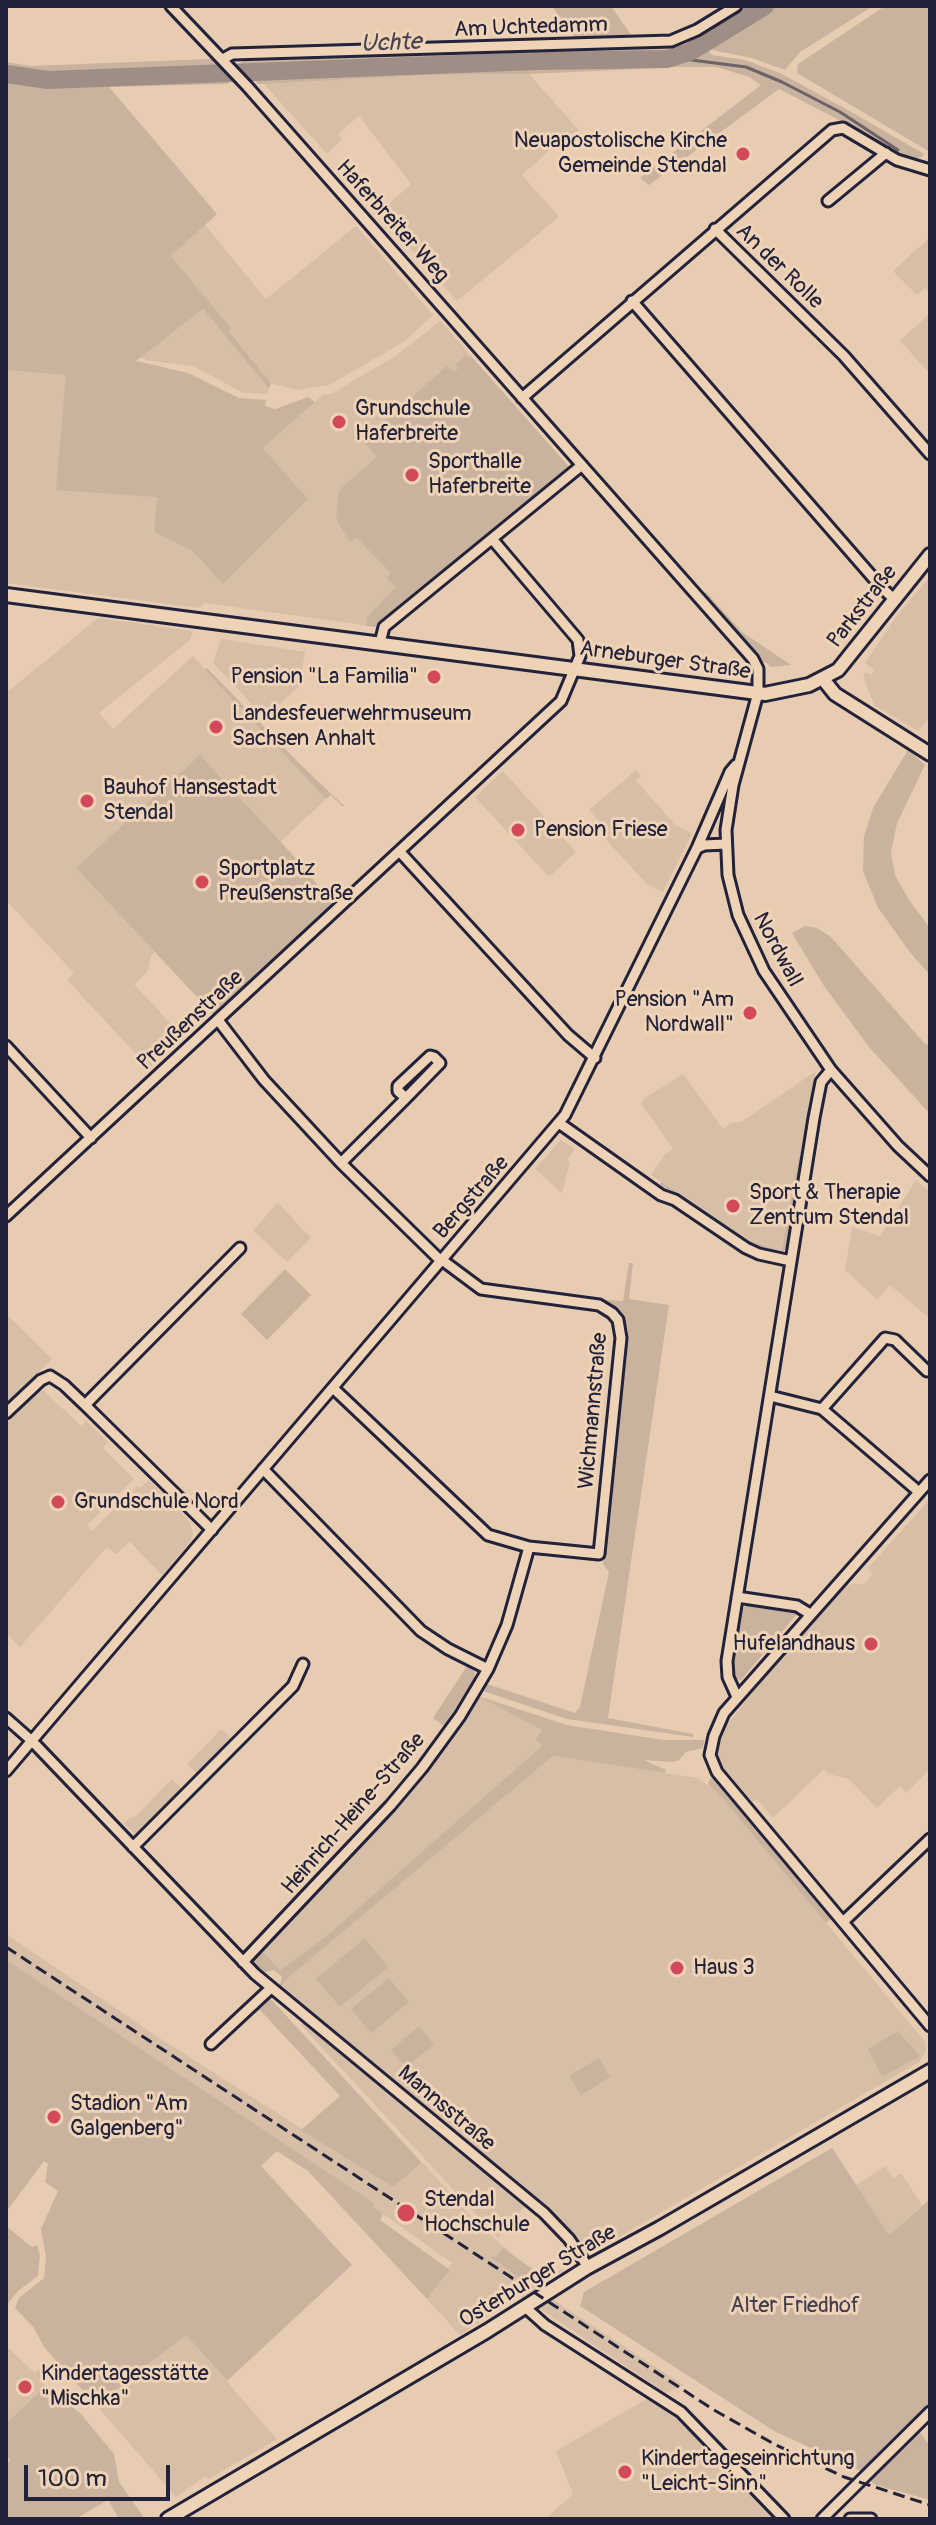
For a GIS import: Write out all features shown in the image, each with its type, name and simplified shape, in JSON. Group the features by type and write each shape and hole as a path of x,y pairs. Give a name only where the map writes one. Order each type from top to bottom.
{"main road":[{"name":"Parkstraße","path":"823,679 844,664 930,555"},
{"name":"Arneburger Straße","path":"6,595 758,693 791,689 823,679"},
{"path":"823,679 835,694 926,751"},
{"name":"Osterburger Straße","path":"168,2519 588,2267 930,2071"}],"street":[{"name":"Haferbreiter Weg","path":"171,6 247,86 753,659 758,669 758,693"},
{"name":"Am Uchtedamm","path":"224,61 232,54 671,41 697,30 736,6"},
{"name":"An der Rolle","path":"930,170 908,164 843,128 832,130 715,229 844,356 930,454"},
{"path":"828,201 886,153"},
{"path":"522,398 715,229"},
{"path":"632,301 895,600"},
{"path":"380,643 384,627 582,465"},
{"path":"493,540 578,640 580,653 574,668"},
{"name":"Preußenstraße","path":"6,1216 556,707 574,668"},
{"name":"Nordwall","path":"758,693 729,805 726,844 730,890 750,945 764,971 831,1070 898,1146 930,1176"},
{"name":"Bergstraße","path":"6,1771 571,1107 697,848 730,772 738,762"},
{"path":"697,848 726,844"},
{"path":"400,852 568,1035 595,1058"},
{"path":"218,1020 264,1080 341,1163 442,1261"},
{"path":"6,1046 91,1138"},
{"path":"341,1163 406,1098 440,1063 434,1057 430,1056 398,1086 406,1098"},
{"path":"737,1697 728,1677 727,1661 821,1082 831,1070"},
{"path":"559,1123 661,1195 675,1200 746,1248 791,1261"},
{"path":"85,1405 240,1248"},
{"name":"Wichmannstraße","path":"442,1261 481,1289 599,1305 618,1320 621,1338 599,1554 529,1547"},
{"path":"822,1409 885,1338 895,1340 927,1371"},
{"path":"6,1413 41,1380 50,1376 64,1385 212,1530"},
{"path":"333,1388 481,1530 500,1540 529,1547"},
{"path":"770,1396 822,1409 919,1492"},
{"path":"263,1469 421,1631 488,1669"},
{"path":"930,1480 737,1697 718,1723 710,1760 930,2026"},
{"name":"Heinrich-Heine-Straße","path":"243,1962 411,1782 453,1725 488,1669 507,1625 529,1547"},
{"path":"737,1597 797,1606 810,1614"},
{"path":"133,1847 210,1773 293,1686 303,1664"},
{"name":"Mannsstraße","path":"6,1718 32,1741 243,1962 544,2213 569,2239 588,2267"},
{"path":"843,1922 930,1839"},
{"path":"211,2044 271,1988"},
{"path":"525,2307 545,2325 681,2412 784,2519"},
{"path":"822,2519 930,2412"},
{"path":"850,2519 871,2519"}],"shaded area":[{"path":"529,74 579,130 558,148 550,139 546,142 550,147 548,152 522,175 559,217 457,301 379,213 411,184 359,116 338,134 342,139 327,154 264,84 428,75"},
{"path":"205,225 266,299 356,226 433,315 405,341 329,385 297,390 271,383 229,330 231,328 171,256"},
{"path":"930,237 930,293 925,288 917,295 893,271"},
{"path":"203,309 269,389 268,394 244,393 192,366 140,357"},
{"path":"930,313 930,374 900,341"},
{"path":"440,321 471,356 453,373 447,367 365,442 378,457 415,594 378,627 205,603 199,608 6,583 6,370 66,374 157,497 154,532 192,551 209,570 308,499 263,448 323,395 331,394 397,355"},
{"path":"930,577 930,716 918,731 874,705 863,676 866,672 871,675 875,670 865,663 898,614"},
{"path":"98,618 193,631 190,640 99,713 113,729 193,656 326,799 280,842 200,756 77,868 155,952 148,971 134,984 183,1037 149,1068 67,980 74,973 6,900 6,693"},
{"path":"221,639 305,652 299,686 265,718 213,663"},
{"path":"636,770 641,776 636,781 673,824 692,833 663,892 647,884 598,831 603,826 589,810"},
{"path":"503,771 576,852 549,877 475,797"},
{"path":"816,1071 783,1251 746,1240 651,1175 665,1154 673,1149 641,1103 683,1074 723,1129 731,1123 741,1122"},
{"path":"561,1140 575,1149 567,1160 570,1162 562,1193 535,1169"},
{"path":"916,1180 930,1192 930,1319 890,1285 877,1299 845,1270 852,1227 880,1236"},
{"path":"278,1203 311,1238 287,1262 253,1230"},
{"path":"6,1314 52,1359 6,1405"},
{"name":"Grundschule Nord","path":"44,1391 81,1426 86,1421 108,1442 103,1448 134,1479 87,1525 92,1531 137,1486 140,1488 149,1480 190,1522 193,1535 162,1575 130,1542 116,1554 107,1547 20,1647 6,1633 6,1424 38,1392"},
{"path":"930,1499 930,1769 906,1793 900,1786 877,1808 849,1779 829,1774 824,1769 773,1818 757,1799 753,1802 718,1761 717,1752 727,1725 763,1679 846,1586 855,1583 863,1585 873,1574 868,1568"},
{"path":"478,1696 543,1730 536,1739 543,1746 330,1933 280,1970 261,1950 396,1806 440,1751"},
{"path":"221,1729 234,1741 200,1776 187,1764"},
{"path":"553,1756 698,1778 718,1793 926,2043 926,2052 919,2062 593,2252 282,1989 289,1976"},
{"path":"172,1779 185,1792 142,1833 136,1835 124,1824 131,1817 134,1818"},
{"path":"6,1934 161,2039 393,2187 423,2163 477,2223 523,2264 516,2275 683,2385 666,2393 519,2295 460,2335 427,2299 452,2263 372,2206 329,2193 308,2171 6,1978"},
{"path":"305,2021 526,2205 498,2238 301,2025"},
{"path":"886,2166 893,2178 901,2173 922,2205 889,2235 856,2185"},
{"path":"186,2335 277,2439 209,2479 206,2476 176,2497 96,2405"},
{"name":"Kindertagesstätte \"Mischka\"","path":"6,2346 35,2373 39,2369 44,2375 39,2380 45,2385 7,2426"},
{"name":"Kindertageseinrichtung \"Leicht-Sinn\"","path":"652,2396 684,2420 776,2519 545,2519 573,2494 556,2451"}],"green space":[{"path":"552,6 611,6 634,39 576,40"},
{"path":"744,6 873,6 800,52 785,70 752,58 712,50 702,33"},
{"path":"885,6 930,6 930,152 797,73 798,64"},
{"path":"699,36 712,55 745,60 782,74 924,154 905,160 845,123 779,89 649,185 640,178 761,85 749,77 717,67 428,75 258,84 239,64 243,61 659,49 678,47"},
{"path":"211,59 232,81 228,84 109,87 217,214 171,256 231,328 229,331 271,383 269,389 203,309 136,361 188,373 239,398 266,400 265,406 275,409 308,397 315,402 263,448 308,499 223,584 192,551 154,532 157,497 56,490 66,375 6,370 6,62 30,66"},
{"path":"466,355 471,356 570,468 378,627 366,626 367,617 396,587 387,578 391,573 356,537 350,542 339,525 336,518 339,490 377,457 363,441 447,366 454,372 458,368 456,364"},
{"path":"706,592 742,632 791,665 771,667 762,663 704,594"},
{"path":"207,668 343,807 331,795 326,799 205,670"},
{"path":"908,750 925,765 897,823 891,853 895,875 930,928 930,975 878,908 863,871 864,836 873,808"},
{"name":"Sportplatz Preußenstraße","path":"200,755 335,903 214,1015 76,868"},
{"path":"805,926 817,928 831,937 926,1045 930,1042 930,1114 869,1047 824,986 792,933"},
{"path":"799,1156 802,1161 788,1248 781,1253 747,1244 660,1184 680,1194 746,1240 782,1251"},
{"path":"629,1263 633,1263 629,1299 669,1305 608,1718 693,1734 693,1737 567,1719 483,1691 487,1684 575,1713 580,1707 609,1572 603,1564 628,1330 622,1315 614,1308 601,1300 582,1298 623,1301"},
{"path":"285,1269 311,1295 267,1340 241,1314"},
{"path":"749,1604 792,1609 797,1614 741,1680 734,1678 732,1671 740,1610"},
{"path":"467,1666 474,1671 475,1677 444,1726 433,1718"},
{"path":"478,1696 567,1725 664,1740 704,1740 703,1748 686,1752 673,1762 644,1760 666,1770 665,1773 553,1756 290,1976 282,1986 283,1992 280,1985 282,1977 274,1970 261,1973 256,1968 254,1960 261,1950 280,1970 330,1933 542,1746 536,1739 542,1730"},
{"path":"715,1777 832,1918 826,1923 718,1793 708,1785 710,1779"},
{"path":"365,1938 388,1967 340,2007 316,1979"},
{"path":"6,1960 374,2203 373,2207 383,2214 380,2220 450,2270 427,2299 308,2171 277,2151 261,2166 352,2265 227,2381 186,2335 96,2405 44,2347 34,2328 15,2308 19,2298 44,2278 46,2257 41,2229 58,2191 45,2182 48,2164 44,2161 6,2212"},
{"path":"389,1978 409,2002 371,2033 351,2009"},
{"path":"269,1997 422,2163 393,2187 301,2130 340,2096 260,2010 246,2018"},
{"path":"419,2026 434,2044 406,2068 391,2050"},
{"path":"898,2031 920,2056 882,2077 868,2049"},
{"path":"599,2058 610,2077 581,2095 569,2076"},
{"name":"Alter Friedhof","path":"832,2148 889,2235 930,2199 930,2405 863,2472 774,2431 580,2306 584,2292"},
{"path":"6,2226 32,2247 37,2245 40,2255 38,2276 18,2291 6,2306"},
{"path":"503,2248 545,2278 568,2267 545,2281 541,2279 535,2288 491,2258"},
{"path":"42,2389 54,2400 59,2396 81,2414 114,2454 119,2482 145,2519 119,2519 108,2500 75,2519 6,2519 6,2464 10,2461 6,2453 6,2424"},
{"path":"919,2431 930,2446 930,2500 876,2485 867,2479"}],"waterway":[{"name":"Uchte","path":"6,74 48,80 537,61 667,59 690,52 765,6"},
{"path":"676,58 746,67 840,112 898,150"}],"railway":[{"path":"6,1947 714,2410 774,2444 844,2477 930,2505"}],"place":[{"name":"Neuapostolische Kirche Gemeinde Stendal","path":"743,154"},
{"name":"Grundschule Haferbreite","path":"339,422"},
{"name":"Sporthalle Haferbreite","path":"412,475"},
{"name":"Pension \"La Familia\"","path":"434,677"},
{"name":"Landesfeuerwehrmuseum Sachsen Anhalt","path":"216,727"},
{"name":"Bauhof Hansestadt Stendal","path":"87,801"},
{"name":"Pension Friese","path":"518,830"},
{"name":"Sportplatz Preußenstraße","path":"202,882"},
{"name":"Pension \"Am Nordwall\"","path":"750,1013"},
{"name":"Sport & Therapie Zentrum Stendal","path":"733,1206"},
{"name":"Grundschule Nord","path":"58,1502"},
{"name":"Hufelandhaus","path":"871,1644"},
{"name":"Haus 3","path":"677,1968"},
{"name":"Stadion \"Am Galgenberg\"","path":"54,2117"},
{"name":"Stendal Hochschule","path":"406,2213"},
{"name":"Kindertagesstätte \"Mischka\"","path":"25,2387"},
{"name":"Kindertageseinrichtung \"Leicht-Sinn\"","path":"625,2472"}]}
